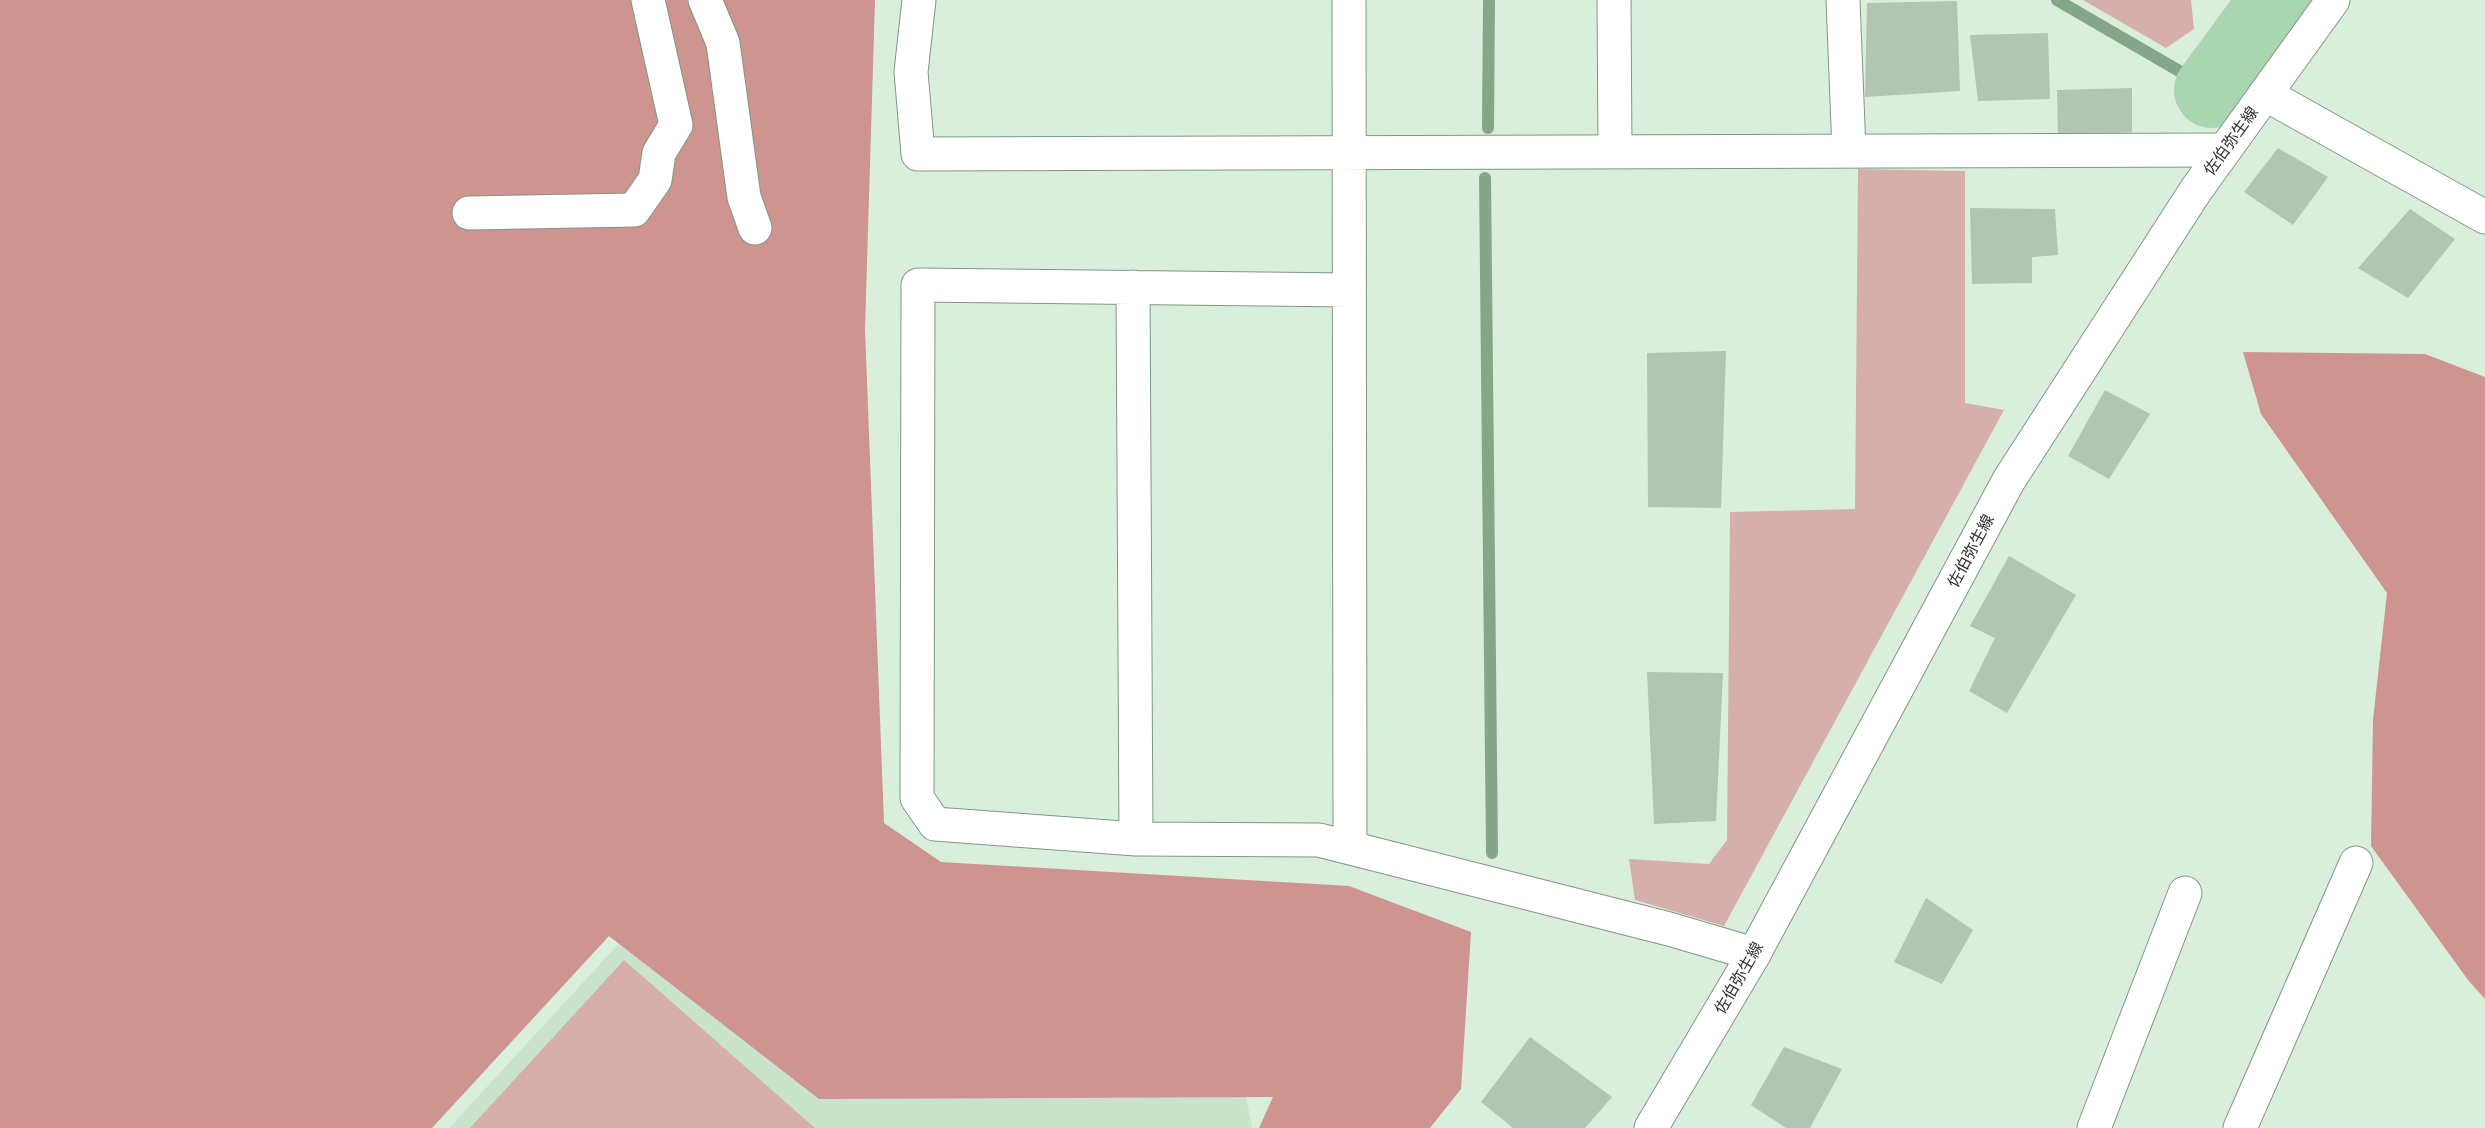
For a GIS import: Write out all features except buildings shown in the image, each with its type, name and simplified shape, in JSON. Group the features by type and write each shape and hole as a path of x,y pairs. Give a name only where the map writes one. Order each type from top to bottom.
{"street":[{"path":"469,213 634,210 655,180 659,153 676,125 648,0"},
{"path":"705,0 723,43 744,197 754,228"},
{"path":"919,0 910,72 918,154 2224,150"},
{"path":"1349,0 1350,848"},
{"path":"1614,0 1615,152"},
{"path":"1843,0 1849,151"},
{"name":"佐伯弥生線","path":"1651,1128 1754,954 2009,480 2196,190 2333,0"},
{"path":"2265,94 2485,217"},
{"path":"1349,290 918,285 917,798 935,824 1136,839 1319,840 1669,928 1754,954"},
{"path":"1133,287 1136,839"},
{"path":"2240,1128 2356,863"},
{"path":"2094,1128 2185,893"}],"shaded area":[{"path":"0,0 875,0 865,329 884,823 941,862 1349,886 1471,932 1461,1089 1430,1128 1259,1128 1273,1097 819,1099 609,936 432,1128 0,1128"},
{"path":"2083,0 2191,0 2194,29 2166,48"},
{"path":"1858,169 1965,171 1965,403 2004,410 1724,926 1635,900 1629,859 1709,864 1727,840 1730,512 1855,509"},
{"path":"2243,352 2425,354 2485,377 2485,999 2468,980 2371,846 2373,720 2387,593 2261,414"},
{"path":"649,911 1243,1081 1252,1128 449,1128"},
{"path":"624,960 815,1128 470,1128"}],"waterway":[{"path":"1488,128 1489,0"},
{"path":"2057,0 2212,90"},
{"path":"2212,90 2278,0"},
{"path":"1485,178 1492,853"}]}
